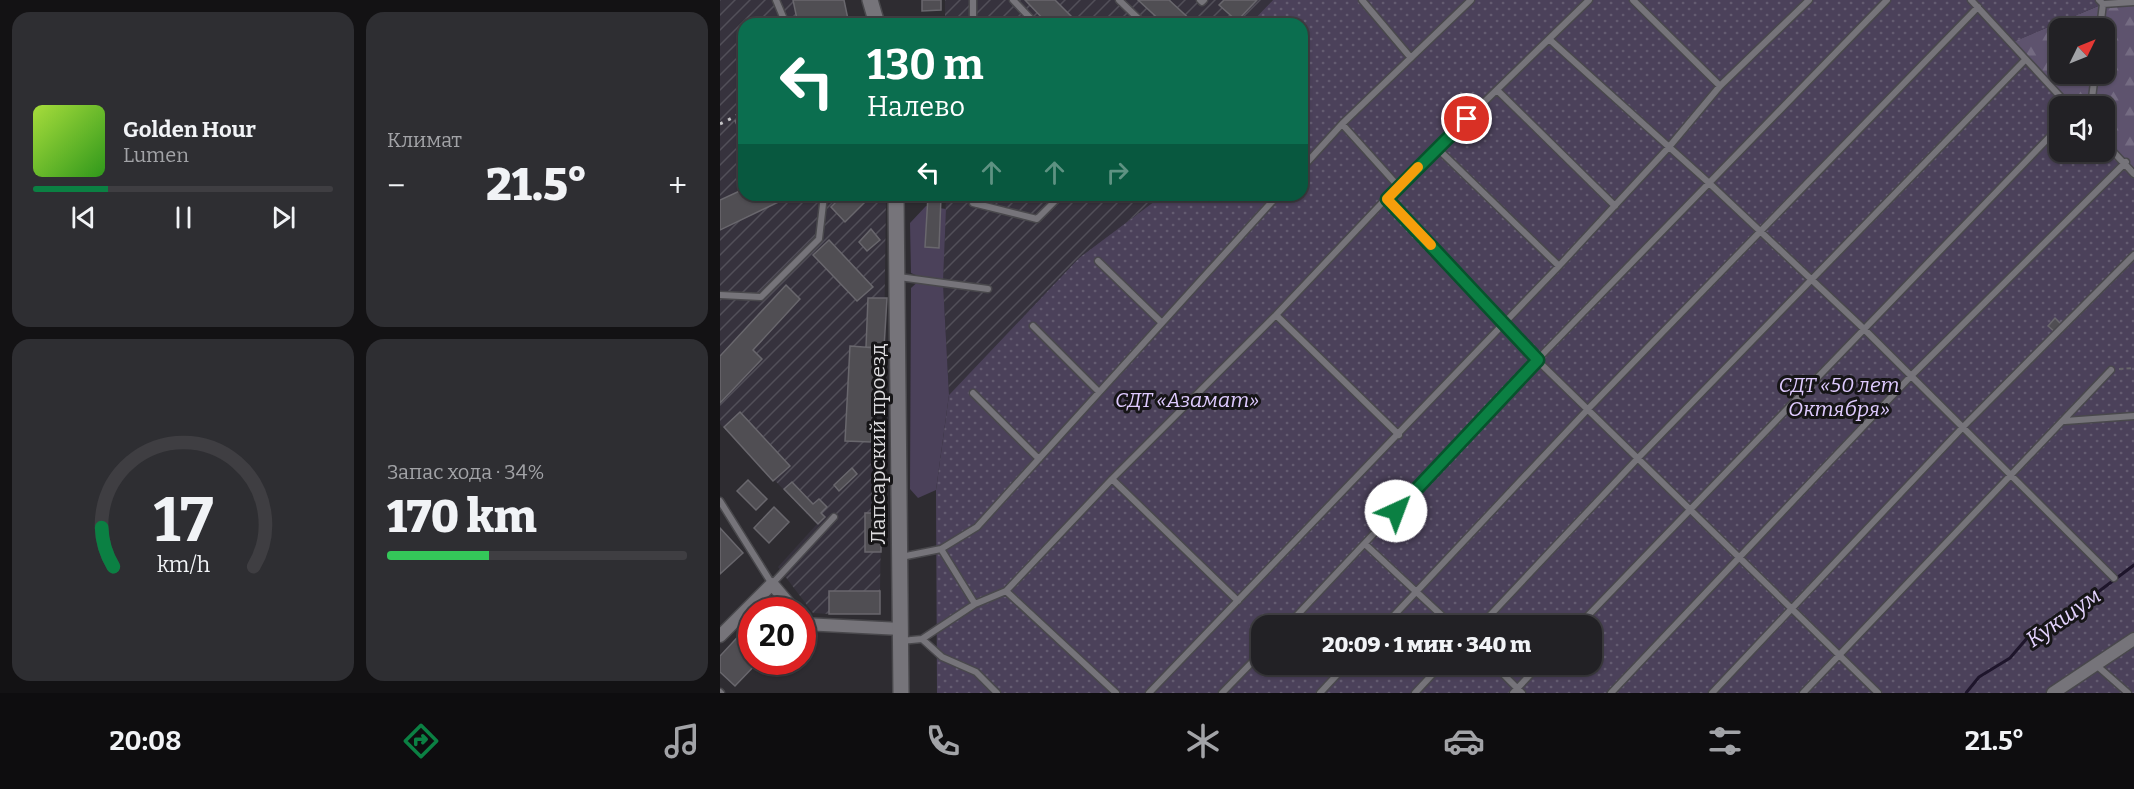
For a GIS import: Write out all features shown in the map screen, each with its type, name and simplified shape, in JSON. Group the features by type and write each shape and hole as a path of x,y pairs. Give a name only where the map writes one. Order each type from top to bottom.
{"street":[{"path":"870,0 875,18"},
{"name":"Лапсарский проезд","path":"896,201 901,693"},
{"path":"720,636 772,584 783,597"},
{"path":"816,625 901,635"},
{"path":"2053,693 2134,639"}],"lane":[{"path":"776,0 784,18"},
{"path":"973,0 973,18"},
{"path":"1013,0 1030,18"},
{"path":"1119,0 1138,18"},
{"path":"1362,0 1411,58"},
{"path":"1308,161 1342,124 1471,0"},
{"path":"922,639 975,604 1006,591 1112,478 1276,315 1398,186 1589,0"},
{"path":"1633,0 1720,86"},
{"path":"1149,693 1559,266 1669,147 1720,86 1809,0"},
{"path":"1297,615 1708,182 1887,0"},
{"path":"1971,0 2059,96"},
{"path":"2100,18 2101,2 2134,2"},
{"path":"1394,615 1589,408 1978,7"},
{"path":"1549,39 1708,182 1864,329 2114,578"},
{"path":"1490,615 1639,457 2024,60"},
{"path":"1497,90 1615,206"},
{"path":"1342,124 1398,186"},
{"path":"1589,615 2049,137"},
{"path":"1437,148 1559,266"},
{"path":"2115,152 2134,174"},
{"path":"1611,693 1911,376 2126,162"},
{"path":"1387,199 1538,360 1878,693"},
{"path":"720,295 761,297 819,239 823,201"},
{"path":"973,201 973,203 1037,219 1055,201"},
{"path":"900,557 940,549 977,527 1272,202"},
{"path":"1712,693 1963,427 2134,255"},
{"path":"1098,261 1162,323"},
{"path":"898,277 988,290"},
{"path":"1276,315 1399,435"},
{"path":"1033,326 1099,392"},
{"path":"1803,693 2065,421 2111,370"},
{"path":"973,393 1039,459"},
{"path":"2065,421 2134,416"},
{"path":"1112,478 1238,601"},
{"path":"720,501 772,584 834,518"},
{"path":"1365,544 1441,615"},
{"path":"940,549 975,604"},
{"path":"1006,591 1116,693"},
{"path":"901,635 922,639 942,657 976,672 997,693"},
{"path":"1227,691 1251,664"},
{"path":"2095,664 2128,693"},
{"path":"1320,693 1337,675"},
{"path":"1415,693 1432,675"},
{"path":"1503,675 1518,691 1531,675"}],"path":[{"path":"2111,370 2134,368"}],"shaded area":[{"path":"720,0 844,0 848,18 738,18 738,201 886,201 884,348 876,348 871,442 871,464 882,464 880,591 829,614 816,613 816,597 801,597 778,567 817,524 720,424"},
{"path":"945,0 1273,0 1256,18 945,18"},
{"path":"946,201 1155,201 1079,258 949,395 943,283"}],"green space":[{"path":"1273,0 2134,0 2103,4 2070,18 2049,18 2049,27 2011,43 2060,96 2049,96 2049,162 2115,162 2115,153 2134,174 2134,693 937,693 936,490 949,395 1079,258 1155,201 1308,201 1308,18 1256,18"},
{"path":"2134,2 2134,174 2115,153 2115,96 2060,96 2010,43 2049,27 2049,84 2115,84 2115,18 2070,18 2103,4"},
{"path":"926,206 946,209 943,283 949,395 936,490 918,498 910,489 911,288 922,278 911,273 910,223"}],"building":[{"path":"793,0 844,0 848,18 797,18"},
{"path":"922,0 941,0 941,10 922,11"},
{"path":"1025,0 1055,0 1073,18 1042,18"},
{"path":"1138,0 1169,0 1188,18 1158,18"},
{"path":"1224,0 1257,0 1240,18 1234,18 1219,5"},
{"path":"738,192 738,201 780,201 720,230 720,200"},
{"path":"837,201 866,201 845,222 831,207"},
{"path":"928,201 941,201 939,248 925,247"},
{"path":"871,229 880,240 867,251 859,242"},
{"path":"829,240 873,287 857,301 813,255"},
{"path":"786,285 800,299 753,350 762,359 720,403 720,356"},
{"path":"868,298 887,298 884,348 866,347"},
{"path":"2055,318 2062,325 2055,332 2048,326"},
{"path":"850,346 876,348 871,442 845,441"},
{"path":"740,412 790,466 773,481 724,427"},
{"path":"852,468 857,474 839,491 834,485"},
{"path":"748,480 767,499 756,510 737,491"},
{"path":"792,482 813,504 819,499 827,507 821,513 825,517 818,524 784,489"},
{"path":"774,507 789,522 769,543 754,528"},
{"path":"865,513 881,513 881,552 865,552"},
{"path":"720,528 743,553 720,574"},
{"path":"829,591 880,591 880,614 829,614"},
{"path":"738,637 738,675 746,675 735,686 720,672 720,656"}],"waterway":[{"name":"Кукшум","path":"1966,693 1979,677 2010,658 2028,637 2068,610 2086,601 2134,565"}],"railway":[{"path":"720,124 738,115"}],"slow traffic":[{"path":"1418,167 1387,199 1431,245"}],"route":[{"path":"1396,511 1538,360 1387,199 1467,119"}],"park label":[{"name":"СДТ «50 лет Октября»","path":"1839,397"},
{"name":"СДТ «Азамат»","path":"1187,400"}]}
